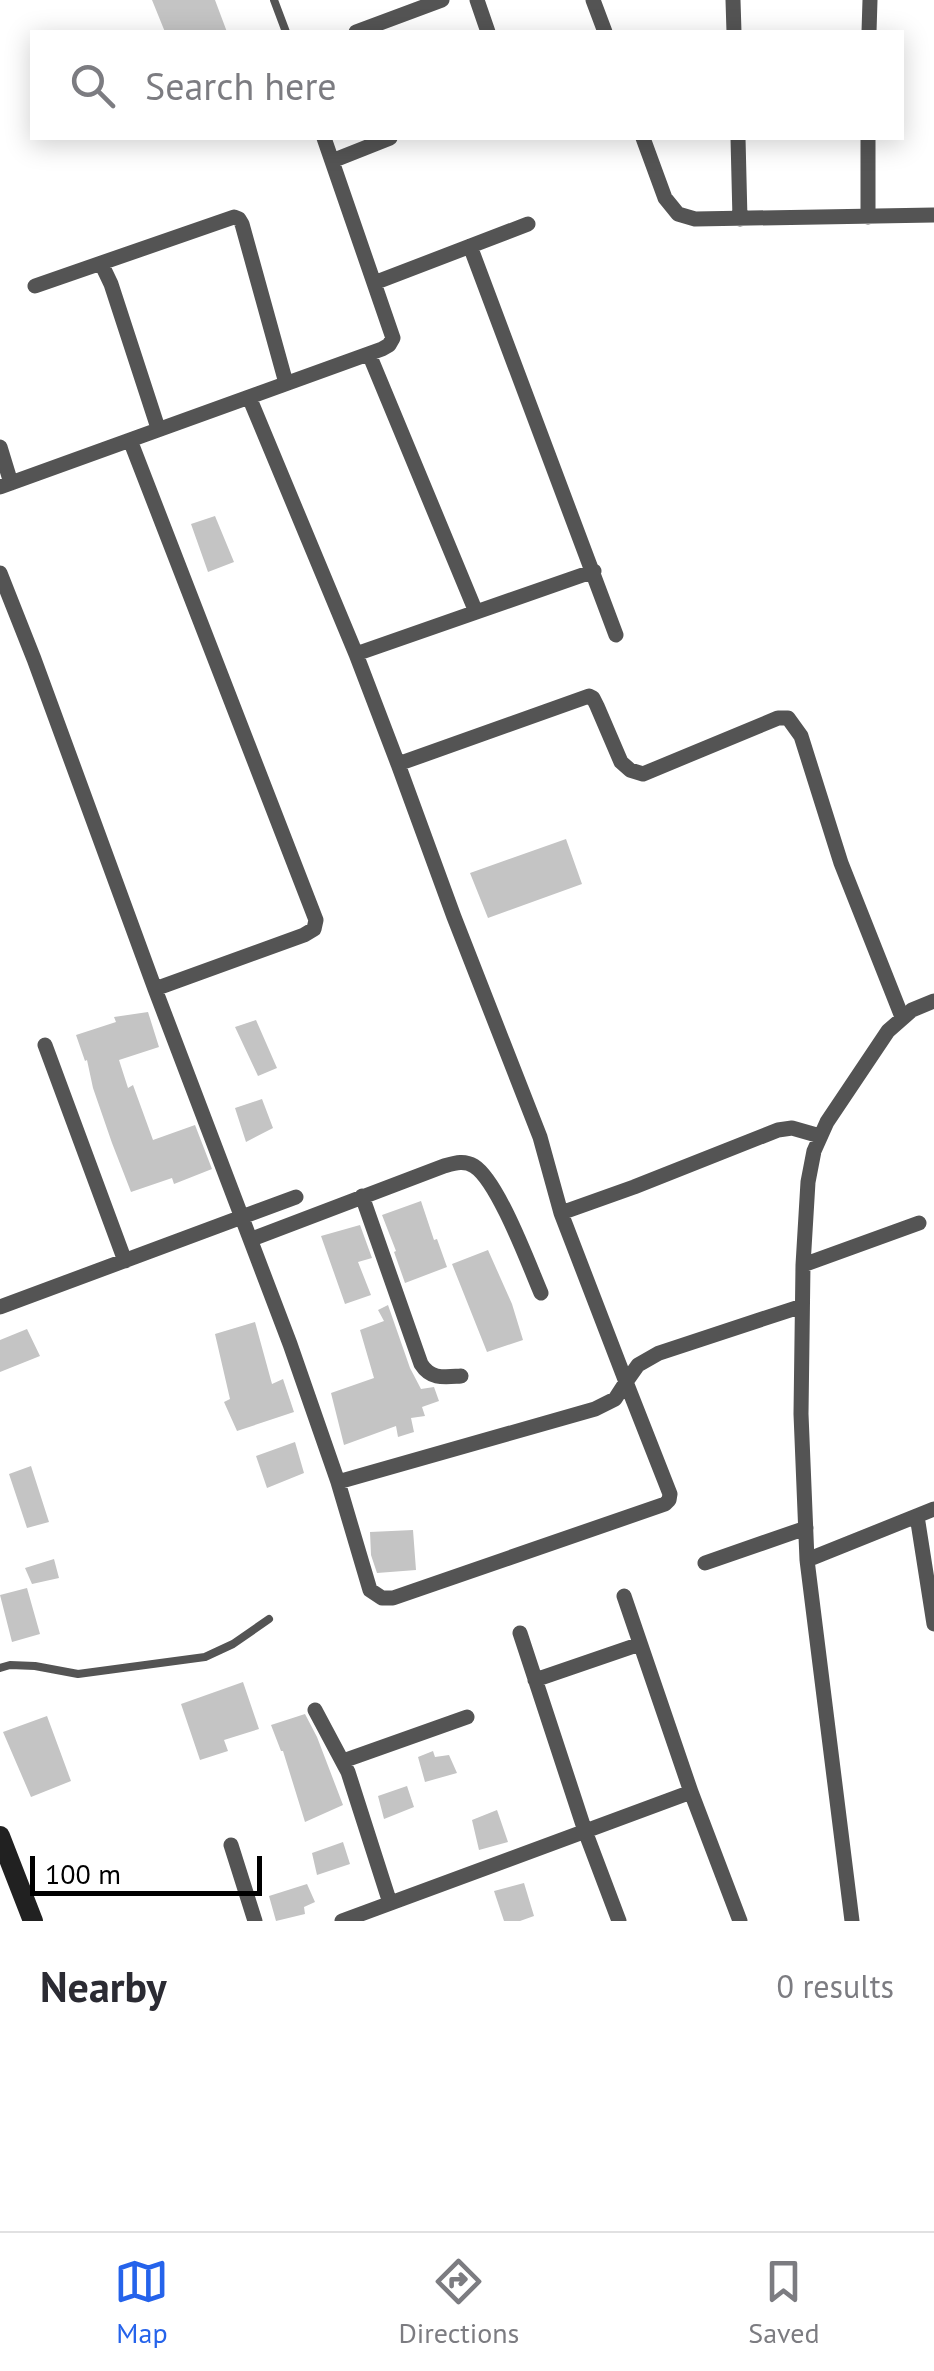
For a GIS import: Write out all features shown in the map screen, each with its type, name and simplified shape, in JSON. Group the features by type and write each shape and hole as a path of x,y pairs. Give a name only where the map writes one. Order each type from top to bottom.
{"street":[{"path":"361,30 442,0"},
{"path":"477,0 487,30"},
{"path":"593,0 604,30"},
{"path":"733,0 734,30"},
{"path":"869,30 870,0"},
{"path":"0,447 6,485 388,345 393,338 325,140"},
{"path":"332,161 385,140"},
{"path":"644,140 665,198 678,214 695,219 934,216"},
{"path":"738,140 740,218"},
{"path":"868,140 868,216"},
{"path":"35,286 230,217 239,219 286,383"},
{"path":"374,283 528,224"},
{"path":"470,246 616,635"},
{"path":"100,263 112,284 158,428"},
{"path":"369,354 476,612"},
{"path":"0,574 154,989 252,1239 338,1482 370,1590 382,1598 393,1598 665,1504 669,1500 668,1487 561,1213 540,1137 356,654 248,396"},
{"path":"130,440 316,920 314,929 304,935 154,989"},
{"path":"356,654 594,571"},
{"path":"398,764 588,696 593,698 621,762 643,774 778,718 788,718 801,736 842,863 902,1017"},
{"path":"852,1921 807,1560 801,1414 802,1265 808,1182 820,1136 888,1031 912,1010 934,1001"},
{"path":"45,1045 124,1261"},
{"path":"561,1213 778,1130 792,1128 820,1136"},
{"path":"252,1239 444,1166 470,1163 480,1170 502,1206 540,1293"},
{"path":"362,1196 426,1372 432,1376 462,1376"},
{"path":"0,1307 296,1197"},
{"path":"802,1265 919,1223"},
{"path":"338,1482 595,1409 615,1398 638,1365 658,1352 802,1306"},
{"path":"807,1560 934,1509"},
{"path":"917,1516 934,1624"},
{"path":"705,1563 806,1528"},
{"path":"624,1596 740,1921"},
{"path":"520,1633 584,1831 619,1921"},
{"path":"535,1680 640,1644"},
{"path":"315,1710 348,1772 390,1904"},
{"path":"343,1761 467,1717"},
{"path":"342,1921 691,1792"},
{"path":"0,1836 33,1921"},
{"path":"230,1845 256,1921"}],"lane":[{"path":"274,0 285,30"},
{"path":"0,1668 10,1664 78,1674 205,1657 233,1644 269,1619"}],"building":[{"path":"152,0 215,0 226,30 164,30"},
{"path":"215,516 234,562 208,572 191,524"},
{"path":"566,839 582,884 488,918 470,873"},
{"path":"148,1012 159,1047 119,1060 128,1088 133,1085 153,1140 195,1125 212,1169 174,1184 172,1178 131,1192 76,1035 116,1022 114,1017"},
{"path":"256,1020 277,1068 258,1076 235,1027"},
{"path":"262,1099 273,1128 246,1142 235,1108"},
{"path":"421,1201 447,1267 405,1283 382,1215"},
{"path":"360,1225 372,1258 358,1262 371,1295 345,1304 321,1236"},
{"path":"488,1250 523,1340 487,1352 452,1264"},
{"path":"388,1305 421,1389 434,1387 439,1401 422,1407 425,1416 411,1418 414,1432 398,1437 396,1426 344,1445 331,1393 374,1378 360,1330 384,1321 378,1310"},
{"path":"255,1322 272,1384 283,1379 294,1412 237,1431 224,1402 230,1399 215,1334"},
{"path":"27,1329 40,1356 0,1372 0,1340"},
{"path":"295,1442 304,1473 267,1488 256,1456"},
{"path":"31,1466 49,1522 27,1528 9,1474"},
{"path":"413,1530 416,1570 377,1573 370,1532"},
{"path":"54,1559 59,1578 32,1584 25,1568"},
{"path":"27,1588 40,1634 12,1642 0,1595"},
{"path":"243,1682 259,1729 224,1740 228,1751 200,1760 181,1704"},
{"path":"305,1714 343,1805 305,1822 271,1725"},
{"path":"47,1716 71,1781 31,1797 3,1732"},
{"path":"433,1751 435,1757 449,1755 457,1773 425,1782 418,1757"},
{"path":"407,1786 414,1807 384,1819 378,1796"},
{"path":"497,1810 508,1842 479,1850 472,1820"},
{"path":"343,1842 350,1864 317,1875 312,1853"},
{"path":"524,1883 534,1916 504,1921 494,1891"},
{"path":"307,1884 315,1902 304,1907 305,1914 276,1921 269,1896"}]}
